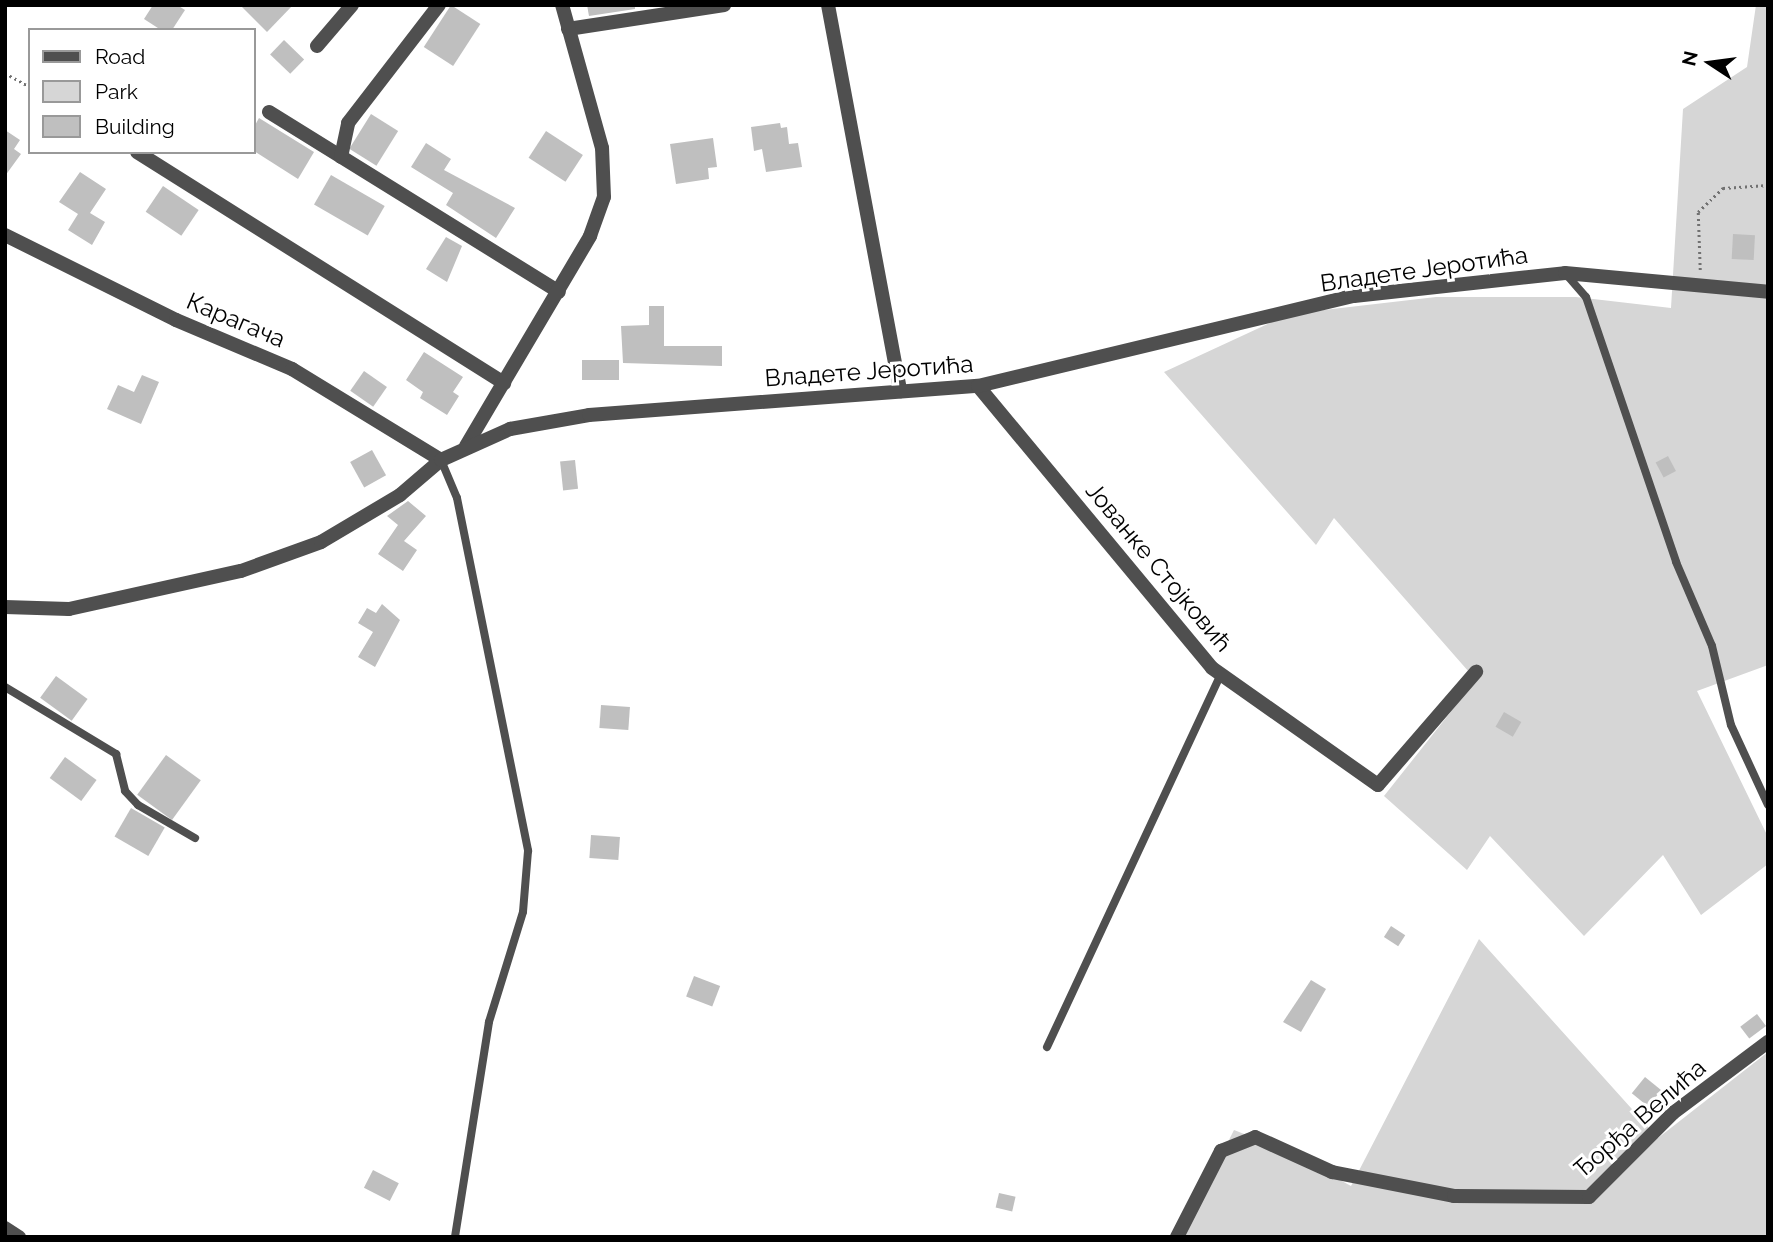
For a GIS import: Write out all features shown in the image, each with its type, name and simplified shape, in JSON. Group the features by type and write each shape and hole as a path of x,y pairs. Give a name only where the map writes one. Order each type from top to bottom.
{"street":[{"path":"341,157 348,123 439,5"},
{"path":"466,446 559,292 590,236 604,197 602,148 562,5"},
{"path":"568,29 724,5"},
{"path":"828,5 900,391"},
{"path":"317,46 346,7"},
{"path":"269,112 559,292"},
{"path":"139,154 504,383"},
{"name":"Карагача","path":"5,235 176,320 292,369 441,460"},
{"name":"Владете Јеротића","path":"5,607 69,609 241,571 321,542 400,495 441,460 466,446 510,429 589,415 978,386 1354,296 1565,273 1701,288 1768,292"},
{"name":"Јованке Стојковић","path":"978,386 1221,674 1378,785 1476,672"},
{"name":"Ђорђа Велића","path":"1177,1237 1221,1151 1255,1137 1332,1172 1454,1196 1589,1197 1673,1113 1768,1042"},
{"path":"5,1228 19,1237"}],"lane":[{"path":"1565,273 1586,297 1676,562 1712,646 1731,725 1768,805"},
{"path":"441,460 457,498 528,851 523,912 489,1022 455,1237"},
{"path":"1047,1047 1221,674"},
{"path":"5,687 116,754 125,791 195,838"}],"path":[{"path":"5,74 28,86"},
{"path":"1701,288 1698,212 1723,188 1768,185"}],"green space":[{"path":"1756,5 1768,5 1768,665 1697,691 1768,837 1768,864 1701,915 1663,855 1584,936 1490,836 1467,870 1384,796 1476,680 1334,518 1316,545 1164,372 1289,314 1436,297 1576,297 1671,308 1683,109 1747,67"},
{"path":"1479,939 1658,1138 1768,1052 1768,1237 1180,1237 1234,1130 1285,1150 1351,1186"}],"building":[{"path":"153,5 177,5 185,10 173,28 158,28 144,19"},
{"path":"240,5 293,5 267,32"},
{"path":"451,5 480,24 453,66 424,47"},
{"path":"587,5 635,5 635,9 589,16"},
{"path":"284,40 304,59 290,74 270,54"},
{"path":"371,114 398,131 376,166 349,149"},
{"path":"259,118 314,152 298,179 256,152 256,123"},
{"path":"780,123 781,128 787,127 789,144 798,143 802,167 766,172 762,149 754,151 751,127"},
{"path":"5,130 20,140 14,149 21,154 5,176"},
{"path":"546,131 583,155 565,182 529,158"},
{"path":"713,138 717,167 708,168 709,179 676,184 670,144"},
{"path":"426,143 451,159 444,170 515,208 496,238 446,205 453,193 411,167"},
{"path":"80,172 106,189 90,213 105,222 92,245 68,230 78,214 59,202"},
{"path":"331,175 385,206 368,235 314,204"},
{"path":"163,186 199,210 181,236 146,212"},
{"path":"1733,234 1755,235 1754,260 1732,259"},
{"path":"446,237 462,246 447,282 426,269"},
{"path":"649,306 664,306 664,346 722,346 722,366 623,363 621,326 649,325"},
{"path":"424,352 463,377 453,392 459,396 447,415 420,398 423,392 406,380"},
{"path":"582,360 619,360 619,380 582,380"},
{"path":"364,371 387,387 373,407 350,391"},
{"path":"142,375 159,382 141,424 107,409 118,385 134,392"},
{"path":"372,450 386,475 364,487 350,462"},
{"path":"1668,456 1676,471 1664,478 1656,463"},
{"path":"575,460 578,489 563,490 560,462"},
{"path":"408,501 426,516 404,541 417,550 403,571 378,554 398,525 387,516"},
{"path":"382,604 400,620 375,667 358,657 373,632 358,623 367,608 376,613"},
{"path":"56,676 88,699 72,721 40,698"},
{"path":"601,705 630,707 628,730 599,728"},
{"path":"1504,712 1521,722 1513,737 1496,727"},
{"path":"166,755 201,780 172,820 137,795"},
{"path":"65,757 97,780 81,801 50,778"},
{"path":"131,808 165,828 148,856 114,837"},
{"path":"591,835 620,837 618,860 589,858"},
{"path":"1391,926 1405,935 1398,946 1384,937"},
{"path":"694,976 720,986 712,1007 686,997"},
{"path":"1311,980 1326,989 1301,1032 1283,1022"},
{"path":"1757,1014 1766,1026 1749,1039 1740,1027"},
{"path":"1645,1077 1661,1090 1648,1107 1632,1093"},
{"path":"373,1170 399,1183 390,1201 364,1188"},
{"path":"999,1193 1016,1197 1012,1211 996,1208"}]}
